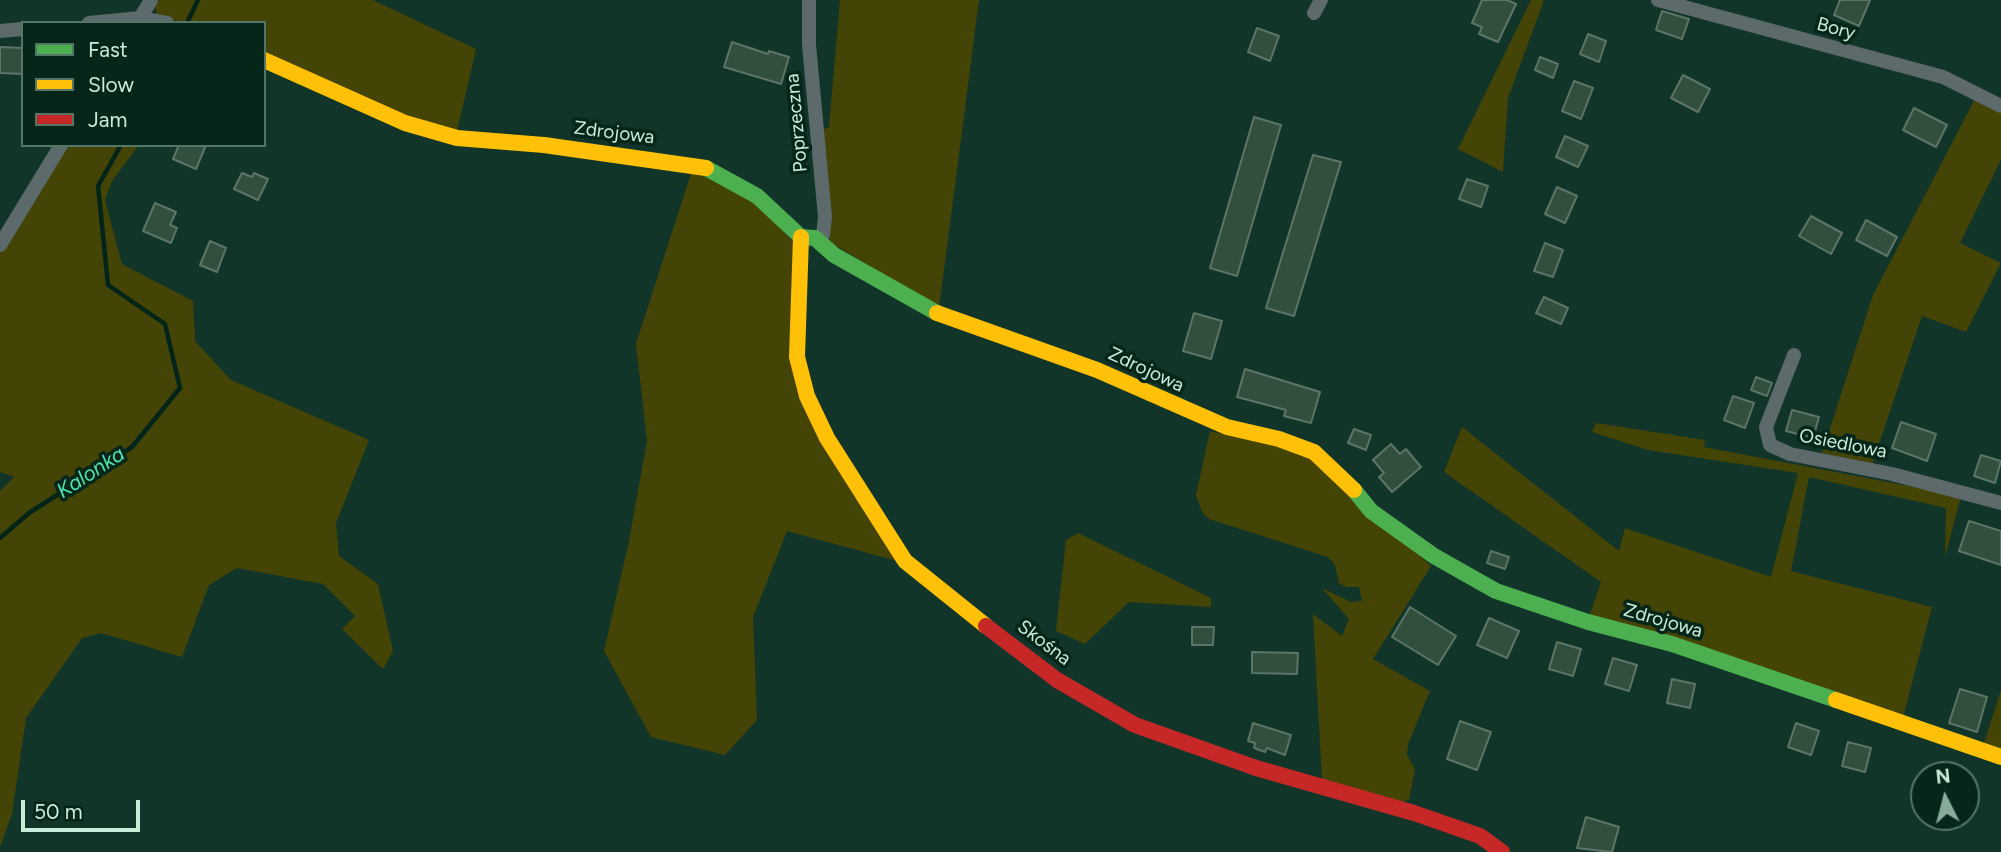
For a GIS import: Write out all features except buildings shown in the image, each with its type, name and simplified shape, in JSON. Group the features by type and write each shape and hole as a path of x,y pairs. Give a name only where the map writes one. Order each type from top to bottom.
{"street":[{"path":"151,0 139,20 162,21"},
{"name":"Poprzeczna","path":"808,237 823,235 825,218 809,45 809,0"},
{"name":"Bory","path":"1658,0 1943,77 2001,106"},
{"path":"0,30 21,29"},
{"name":"Zdrojowa","path":"266,61 405,123 457,138 544,145 701,165 757,196 834,255 946,318 1097,370 1227,427 1279,439 1314,452 1342,476 1371,511 1434,556 1496,591 1588,622 1672,644 2001,757"},
{"path":"0,245 60,147"},
{"name":"Skośna","path":"808,237 796,306 797,357 807,397 827,438 881,527 905,561 931,586 1057,680 1135,725 1245,765 1415,813 1479,836 1502,852"},
{"name":"Osiedlowa","path":"1794,355 1766,427 1770,445 1790,454 1892,474 2001,503"}],"shaded area":[{"path":"159,0 373,0 476,49 457,132 405,118 266,54 266,21 176,21 157,15 155,7"},
{"path":"840,0 979,0 939,308 830,242 820,131 829,127"},
{"path":"1531,0 1544,0 1508,98 1503,172 1458,149"},
{"path":"1976,97 2001,111 2001,160 1960,243 2001,263 1966,332 1922,316 1872,465 1822,453 1873,295"},
{"path":"67,147 138,147 112,181 105,200 122,264 193,301 195,341 231,380 369,440 336,523 339,556 378,584 393,651 383,669 342,629 355,616 323,584 237,568 209,585 182,657 101,633 82,638 26,718 12,814 0,847 0,491 14,477 0,472 0,254"},
{"path":"693,167 753,198 794,243 796,373 901,562 787,531 753,617 757,720 725,755 651,737 604,651 629,541 647,441 636,344"},
{"path":"1596,423 1705,440 1704,447 1961,496 1945,557 1946,508 1809,477 1791,571 1932,607 1903,717 1589,617 1601,582 1444,472 1462,427 1619,551 1625,528 1771,577 1798,473 1648,450 1592,432"},
{"path":"1210,431 1311,454 1431,566 1373,659 1430,691 1408,744 1407,755 1415,769 1409,800 1397,803 1322,780 1313,614 1342,636 1349,619 1322,588 1351,602 1362,601 1359,587 1346,587 1339,583 1335,565 1328,557 1209,519 1202,512 1196,495"},
{"path":"1078,533 1211,598 1211,607 1129,602 1085,644 1056,631 1066,540"},
{"path":"2001,690 2001,751 1983,746"}],"waterway":[{"name":"Kalonka","path":"188,21 198,0"},
{"name":"Kalonka","path":"0,538 29,513 132,447 180,388 165,324 108,285 98,186 120,147"}],"traffic: fast":[{"path":"706,168 757,196 801,237 815,238 834,255 937,313"},
{"path":"1354,490 1371,511 1434,556 1496,591 1588,622 1672,644 1836,700"}],"traffic: slow":[{"path":"266,61 405,123 457,138 544,145 706,168"},
{"path":"801,237 797,357 807,396 827,438 905,561 986,626"},
{"path":"937,313 1097,370 1227,427 1279,439 1314,452 1354,490"},
{"path":"1836,700 2001,757"}],"traffic: jam":[{"path":"986,626 1057,680 1135,725 1256,768 1414,813 1480,836 1502,852"}]}
